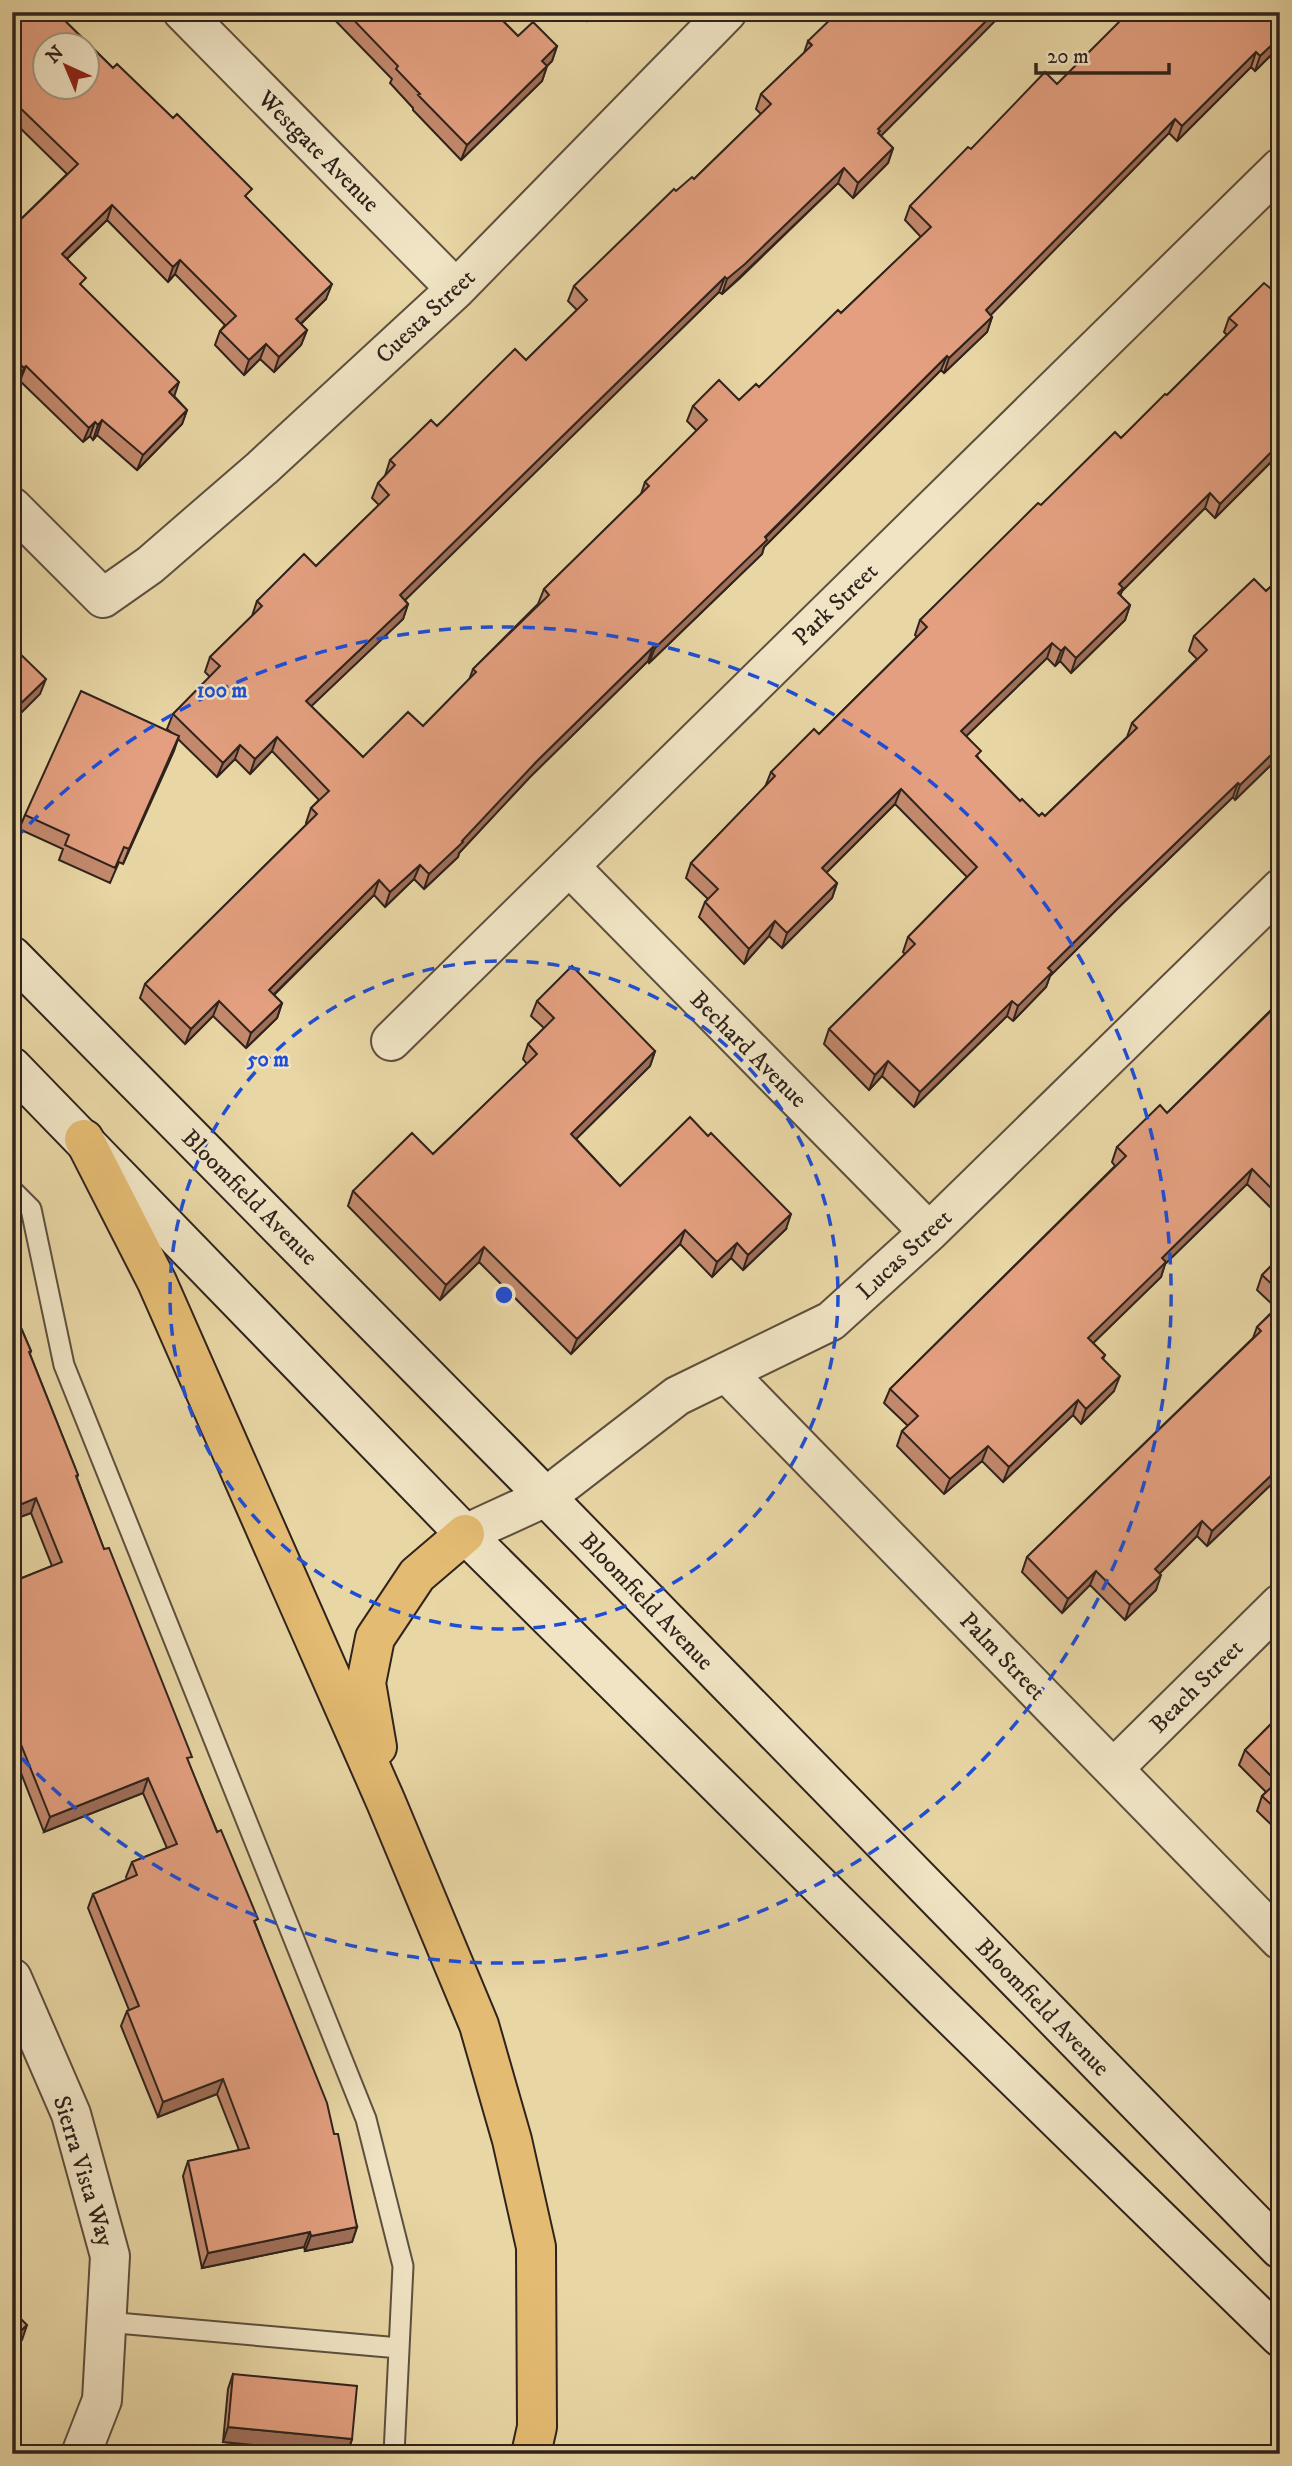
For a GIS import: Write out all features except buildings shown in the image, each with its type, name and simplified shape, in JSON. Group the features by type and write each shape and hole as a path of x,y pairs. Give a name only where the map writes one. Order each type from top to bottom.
{"highway":[{"path":"84,1139 158,1282 386,1802 479,2025 512,2140 536,2247 537,2427 531,2454"},
{"path":"386,1802 366,1683 375,1638 417,1575 466,1534"}],"street":[{"name":"Westgate Avenue","path":"183,12 456,289"},
{"name":"Cuesta Street","path":"12,507 103,598 150,565 251,477 456,289 727,12"},
{"name":"Park Street","path":"391,1041 1280,168"},
{"name":"Bechard Avenue","path":"569,866 929,1232"},
{"name":"Lucas Street","path":"466,1534 545,1497 677,1396 831,1321 929,1232 1280,889"},
{"name":"Bloomfield Avenue","path":"12,956 1280,2249"},
{"path":"12,1067 466,1534 940,2005 1280,2337"},
{"name":"Palm Street","path":"726,1372 1280,1940"},
{"name":"Beach Street","path":"1113,1769 1280,1604"},
{"name":"Sierra Vista Way","path":"15,1990 71,2114 110,2256 102,2400 81,2454"}],"lane":[{"path":"12,1190 31,1209 64,1365 366,2119 403,2266 394,2454"},
{"path":"106,2322 399,2348"}]}
